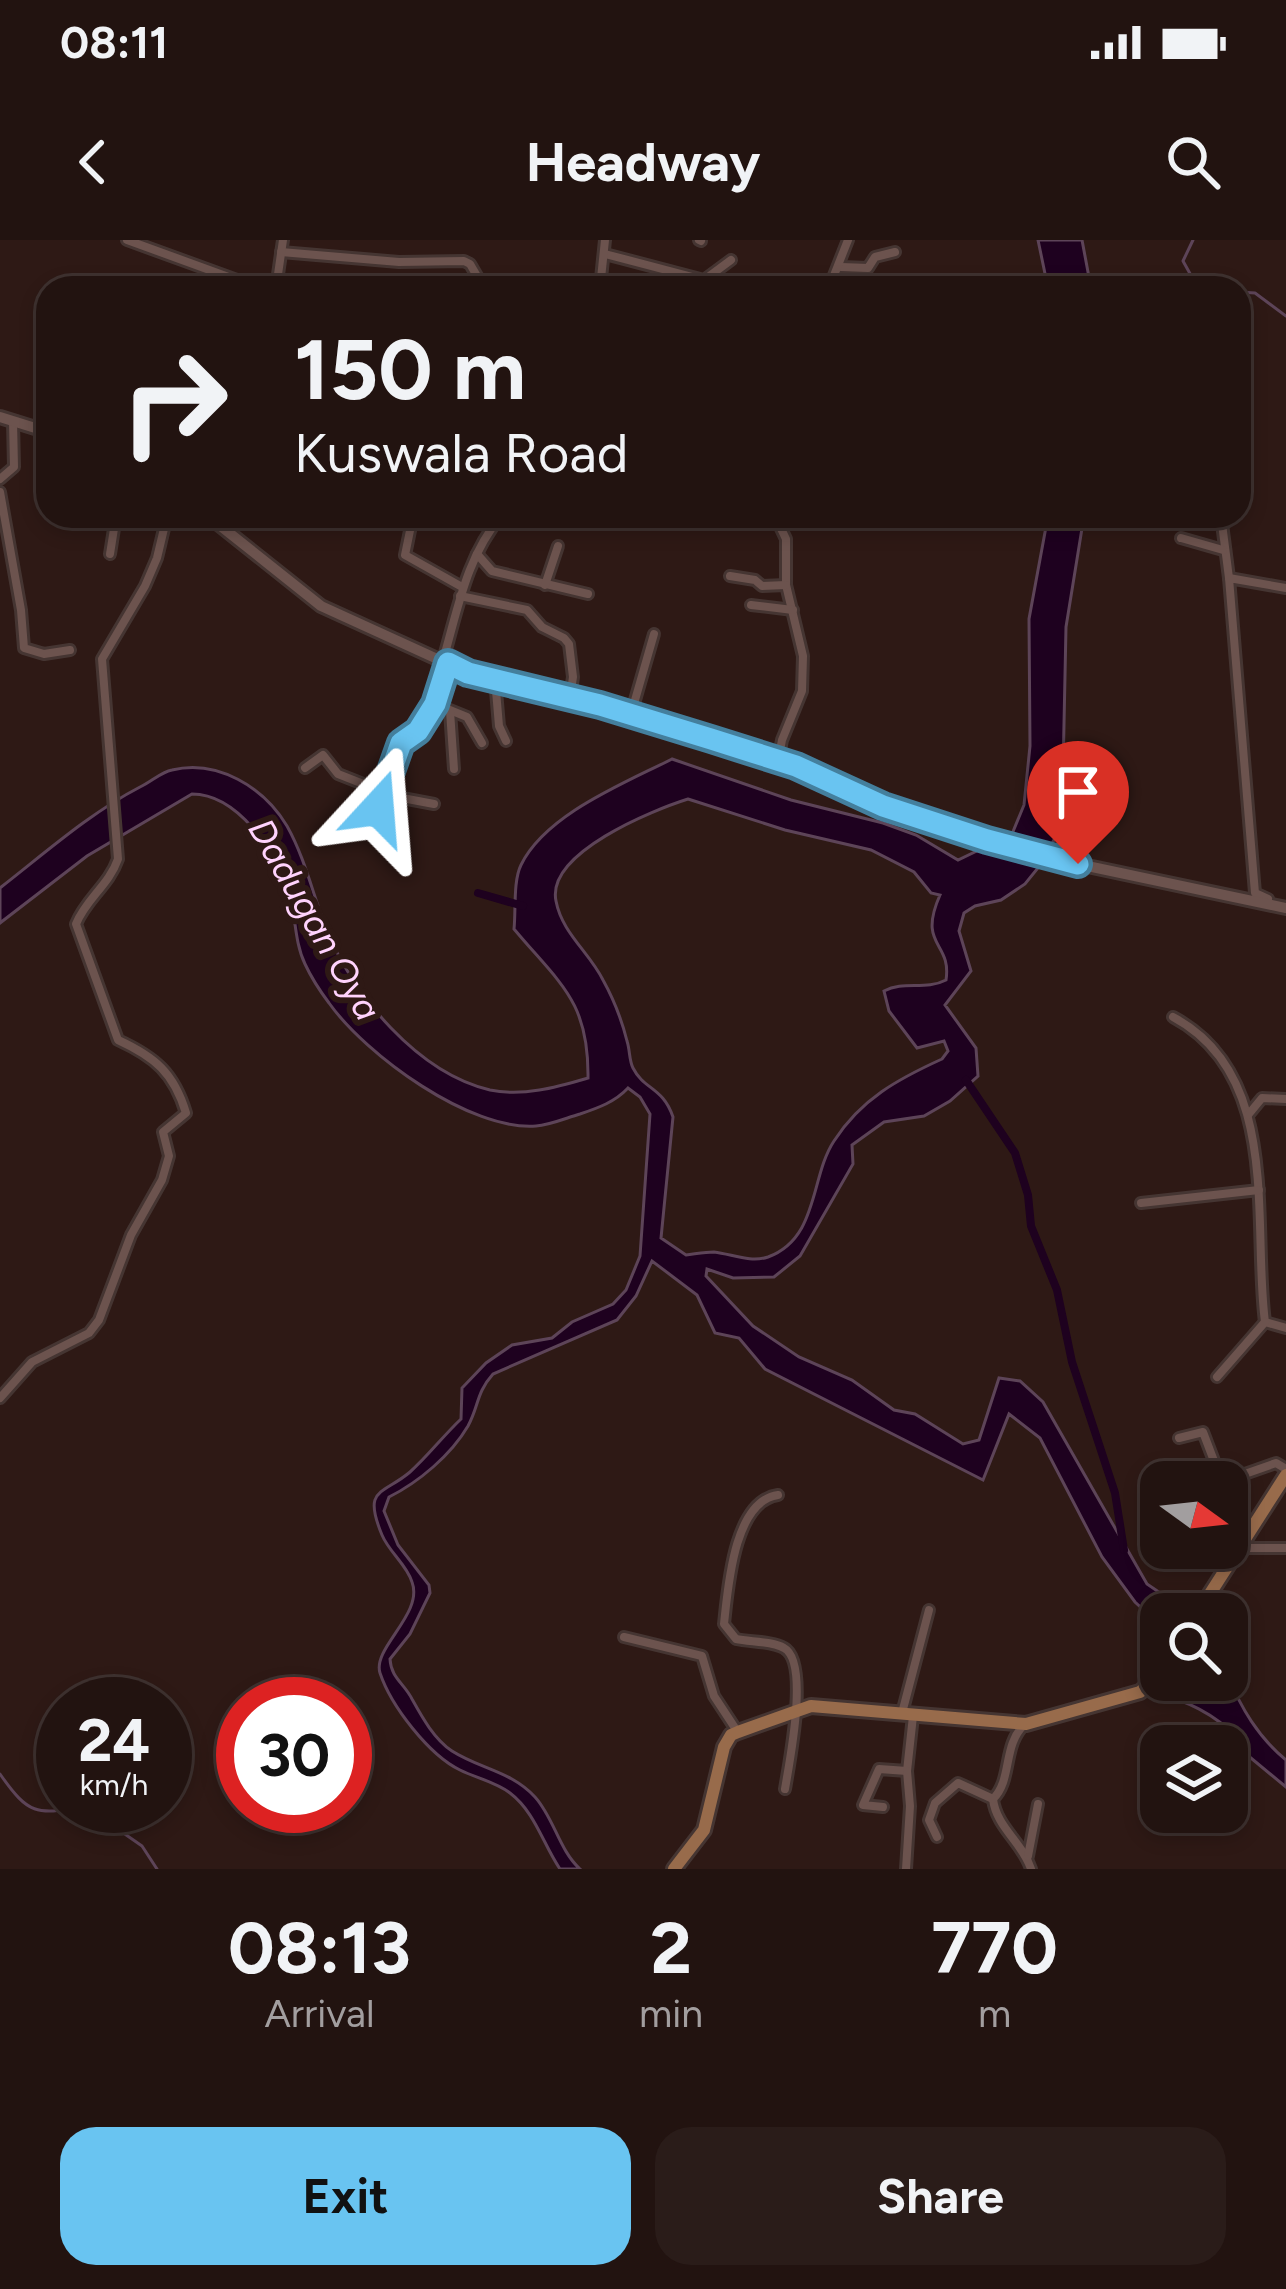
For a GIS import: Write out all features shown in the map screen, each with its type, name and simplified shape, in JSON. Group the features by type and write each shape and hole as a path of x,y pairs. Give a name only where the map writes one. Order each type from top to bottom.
{"main road":[{"path":"1248,1532 1286,1472"},
{"path":"674,1869 704,1830 724,1747 737,1732 811,1706 1026,1724 1140,1692"}],"street":[{"path":"127,240 226,276"},
{"path":"278,276 283,240"},
{"path":"602,276 605,240"},
{"path":"836,276 848,240"},
{"path":"281,252 399,262 464,261 475,276"},
{"path":"841,267 871,272 875,257 895,252"},
{"path":"605,254 689,276"},
{"path":"709,276 731,260"},
{"path":"0,479 14,467 6,418 36,428"},
{"path":"0,492 24,648 44,654 70,650"},
{"path":"110,554 114,528"},
{"path":"0,1398 32,1362 89,1333 99,1320 131,1235 162,1180 169,1156 163,1132 186,1113 167,1069 152,1055 118,1040 76,924 108,882 118,859 102,659 145,586 164,528"},
{"path":"223,528 321,606 445,662 778,761 883,806 987,840 1078,864 1286,906"},
{"path":"411,528 405,555 461,591 527,610 542,627 564,638 573,677 569,698"},
{"path":"378,808 401,743 418,731 435,704 461,591 493,528"},
{"path":"778,761 802,691 803,656 786,585 788,547 780,528"},
{"path":"1222,528 1255,893 1286,906"},
{"path":"1181,538 1223,550"},
{"path":"544,585 558,545"},
{"path":"477,553 492,571 588,594"},
{"path":"730,576 755,580 761,586 786,585"},
{"path":"1229,578 1286,588"},
{"path":"751,604 793,610"},
{"path":"631,715 654,634"},
{"path":"495,679 499,725 506,741"},
{"path":"435,704 466,717 482,743"},
{"path":"450,711 454,769"},
{"path":"305,768 323,755 338,774 381,792 434,804"},
{"path":"1173,1017 1223,1062 1248,1115 1259,1190 1265,1322 1217,1377"},
{"path":"1248,1115 1262,1098 1286,1099"},
{"path":"1141,1203 1259,1190"},
{"path":"1265,1322 1286,1328"},
{"path":"1178,1438 1203,1432 1222,1482 1276,1463 1286,1472"},
{"path":"778,1495 766,1496 743,1529 730,1570 724,1624 736,1639 789,1650 798,1709 785,1789"},
{"path":"1248,1548 1286,1548"},
{"path":"906,1869 908,1715 929,1610"},
{"path":"624,1637 702,1656 714,1696 737,1732"},
{"path":"993,1799 1004,1789 1016,1733 1026,1724"},
{"path":"883,1807 863,1804 878,1769 907,1771"},
{"path":"937,1837 929,1820 935,1803 958,1783 993,1799"},
{"path":"993,1799 994,1810 1028,1857 1031,1869"},
{"path":"1028,1857 1038,1804"}],"water":[{"path":"1038,240 1082,240 1089,276 1046,276"},
{"name":"Dadugan Oya","path":"1046,528 1082,528 1066,627 1057,834 1025,884 1001,900 964,913 959,931 971,971 945,1005 976,1048 978,1076 924,1116 884,1122 852,1145 853,1164 800,1256 774,1277 733,1278 707,1269 706,1276 753,1326 799,1357 852,1380 894,1410 915,1414 963,1444 979,1440 999,1378 1020,1381 1043,1402 1147,1584 1160,1593 1140,1593 1140,1607 1135,1602 1102,1557 1040,1438 1009,1414 983,1480 765,1369 739,1338 715,1333 697,1295 652,1261 636,1296 617,1320 493,1374 453,1447 423,1476 389,1497 384,1511 398,1545 429,1585 430,1593 410,1634 390,1659 393,1671 446,1746 516,1781 535,1797 580,1869 560,1869 519,1801 436,1753 412,1728 385,1686 380,1673 383,1653 414,1594 410,1576 382,1535 374,1508 378,1494 417,1466 461,1419 462,1388 486,1363 512,1345 552,1338 572,1322 613,1304 626,1290 640,1256 650,1114 628,1088 606,1104 558,1121 536,1126 510,1124 451,1103 393,1066 346,1023 313,979 275,859 239,814 209,797 192,794 87,856 0,923 0,888 86,821 164,773 206,769 238,779 266,799 287,826 338,954 391,1028 413,1049 463,1081 490,1090 527,1092 588,1078 583,1030 569,995 514,929 521,865 549,830 588,802 672,759 791,800 883,823 916,835 958,860 1012,834 1024,805 1030,746 1029,619","holes":["688,799 785,830 871,850 914,872 931,893 940,895 932,925 947,967 946,980 884,991 889,1011 917,1048 944,1041 948,1051 942,1059 882,1092 845,1126 826,1156 805,1221 784,1248 761,1259 714,1252 686,1255 661,1238 673,1117 664,1100 633,1068 610,994 559,912 557,883 567,866 605,836"]},
{"path":"1179,1701 1239,1701 1267,1742 1286,1760 1286,1787 1248,1756 1248,1725 1223,1725"}],"waterway":[{"path":"1191,276 1183,261 1193,240"},
{"path":"1251,293 1286,316"},
{"path":"478,893 523,906"},
{"path":"966,1080 1015,1153 1028,1195 1031,1226 1057,1290 1072,1362 1115,1493 1124,1550"},
{"path":"0,1774 19,1798 36,1809 86,1807 142,1846 157,1869"}],"route":[{"path":"378,808 401,743 418,731 435,704 448,663 468,673 600,705 796,766 883,806 1078,864"}]}
